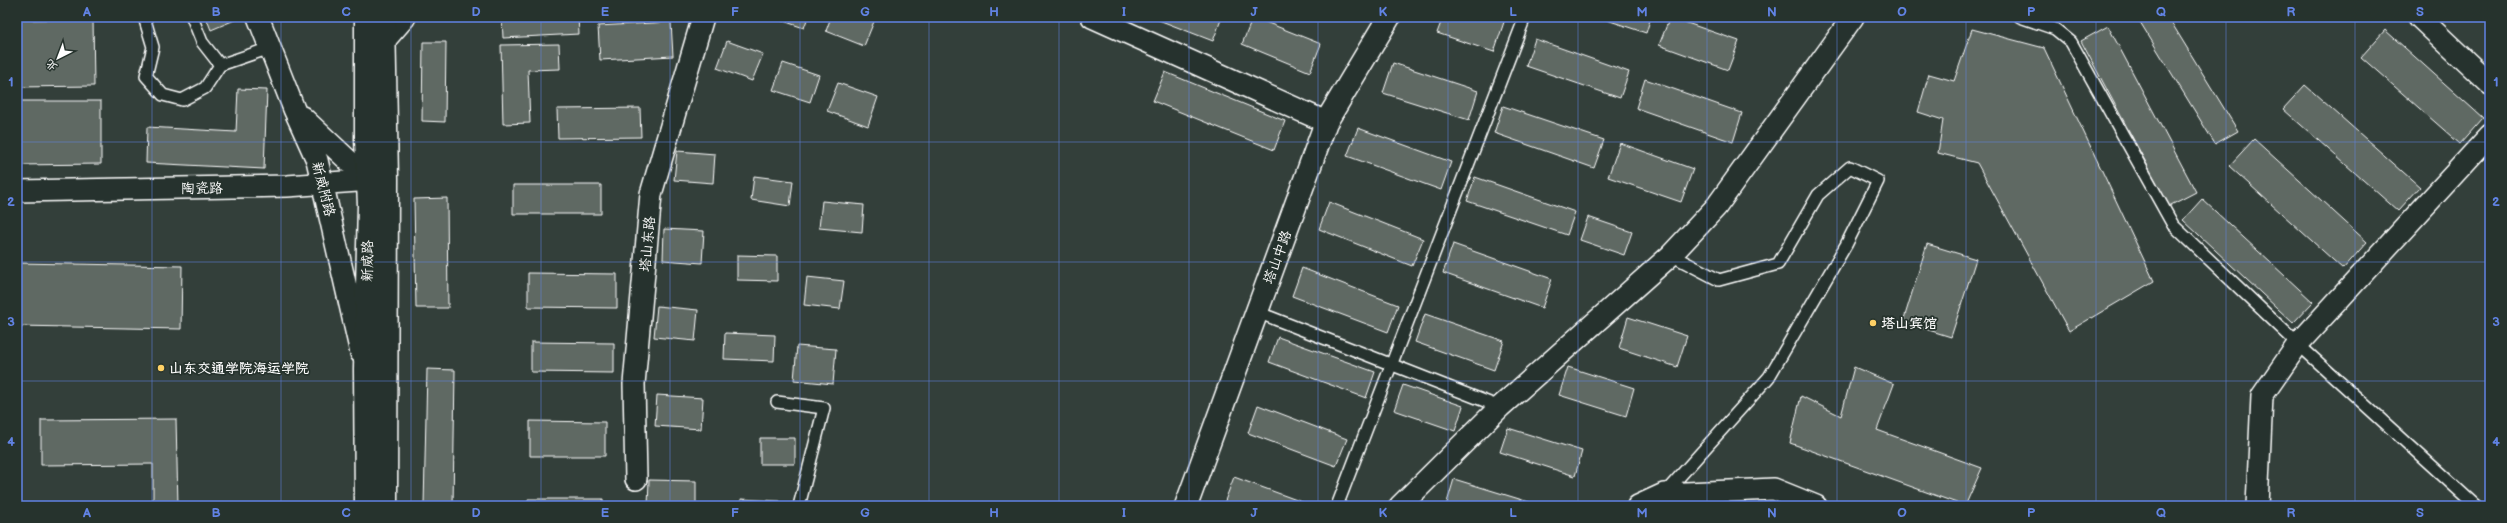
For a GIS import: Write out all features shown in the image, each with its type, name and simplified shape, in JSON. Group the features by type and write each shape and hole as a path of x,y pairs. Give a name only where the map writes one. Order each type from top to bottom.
{"main road":[{"name":"新威路","path":"366,17 366,139 378,179 386,506"},
{"name":"新威路","path":"366,506 365,369 378,179 384,17"},
{"name":"塔山中路","path":"1186,506 1326,122 1389,17"}],"street":[{"name":"新威附路","path":"258,17 294,109 317,160 324,184 365,369"},
{"path":"384,40 405,17"},
{"name":"塔山东路","path":"636,479 634,384 651,194 703,17"},
{"path":"1092,17 1326,122"},
{"path":"1400,506 1500,407 1670,255 1716,207 1853,17"},
{"path":"2419,17 2490,84"},
{"path":"294,109 378,179"},
{"path":"2257,506 2262,396 2298,344 2490,135"},
{"name":"陶瓷路","path":"17,191 324,184 378,179"},
{"path":"1638,506 1664,494 1774,489 1816,506"}],"lane":[{"path":"144,17 153,47 146,76 163,95 182,100 205,88 220,65 270,48"},
{"path":"192,17 202,42 220,65"},
{"path":"1337,506 1390,364 1525,17"},
{"path":"2020,17 2055,29 2071,42 2173,225 2298,344 2476,506"},
{"path":"1664,494 1769,377 1846,245 1878,181 1850,167 1818,195 1778,264 1719,280 1670,255"},
{"path":"1257,312 1500,407"},
{"path":"777,402 824,408 799,506"}],"building":[{"path":"206,17 237,17 237,19 211,30"},
{"path":"502,17 578,17 579,34 503,38"},
{"path":"771,17 808,17 804,28"},
{"path":"831,17 870,17 875,19 864,46 826,31"},
{"path":"1151,17 1222,17 1213,41"},
{"path":"1253,17 1321,44 1310,72 1242,44"},
{"path":"1443,17 1500,17 1505,19 1494,52 1437,33"},
{"path":"1598,17 1651,17 1646,33"},
{"path":"1670,17 1739,41 1728,70 1659,45"},
{"path":"2137,17 2168,17 2238,131 2215,144"},
{"path":"93,19 94,86 17,87 17,20"},
{"path":"671,22 673,56 600,60 598,26"},
{"path":"2108,26 2196,192 2169,206 2081,41"},
{"path":"1972,29 2044,48 2154,281 2069,331 1977,163 1938,153 1943,120 1918,112 1929,74 1954,81"},
{"path":"2385,30 2483,118 2460,144 2361,57"},
{"path":"1535,39 1629,72 1620,98 1526,66"},
{"path":"727,41 763,54 752,81 717,68"},
{"path":"423,42 446,42 445,122 422,121"},
{"path":"559,44 560,69 528,70 530,123 503,124 501,45"},
{"path":"783,63 819,75 810,102 773,90"},
{"path":"1393,63 1478,91 1469,120 1383,93"},
{"path":"1165,72 1285,121 1274,150 1153,101"},
{"path":"1645,79 1742,113 1733,142 1636,108"},
{"path":"838,83 878,97 868,126 827,111"},
{"path":"2305,85 2420,187 2398,211 2283,109"},
{"path":"238,89 267,90 264,169 146,163 147,127 236,132"},
{"path":"17,101 101,101 101,164 17,165"},
{"path":"1503,106 1604,140 1594,168 1494,133"},
{"path":"640,108 641,137 558,138 557,109"},
{"path":"1358,128 1451,162 1441,190 1347,156"},
{"path":"2254,139 2367,242 2343,269 2229,166"},
{"path":"1620,143 1693,169 1681,202 1608,177"},
{"path":"677,151 715,154 713,183 674,180"},
{"path":"754,176 793,181 790,206 751,200"},
{"path":"1475,177 1575,212 1567,235 1467,201"},
{"path":"513,185 601,185 601,214 513,214"},
{"path":"447,198 448,308 416,308 414,199"},
{"path":"2202,199 2313,302 2293,323 2183,220"},
{"path":"822,201 864,205 862,232 819,228"},
{"path":"1329,202 1423,239 1412,266 1319,229"},
{"path":"1588,217 1632,232 1624,255 1580,240"},
{"path":"664,229 704,231 702,263 663,260"},
{"path":"1453,244 1552,279 1542,308 1443,273"},
{"path":"1927,244 1976,259 1951,337 1903,322"},
{"path":"737,255 777,256 777,281 737,280"},
{"path":"17,263 182,266 181,329 17,326"},
{"path":"1302,268 1398,305 1388,332 1292,296"},
{"path":"528,273 617,274 617,308 528,307"},
{"path":"807,277 844,281 840,309 804,305"},
{"path":"657,306 698,310 695,341 654,337"},
{"path":"1425,314 1504,341 1494,370 1415,342"},
{"path":"1628,317 1687,336 1677,367 1619,348"},
{"path":"725,333 775,335 774,361 724,359"},
{"path":"1278,337 1375,372 1366,398 1269,362"},
{"path":"531,342 614,343 614,373 531,372"},
{"path":"797,346 836,349 833,384 794,380"},
{"path":"1568,367 1634,388 1626,416 1559,395"},
{"path":"1854,367 1894,384 1877,430 1982,468 1965,506 1790,443 1801,396 1841,416"},
{"path":"427,369 455,370 453,506 424,506"},
{"path":"1403,385 1463,406 1455,431 1394,410"},
{"path":"657,395 703,398 701,429 655,426"},
{"path":"1258,405 1347,439 1336,466 1248,433"},
{"path":"176,419 178,506 153,506 153,464 41,465 41,420"},
{"path":"530,421 605,422 605,456 530,456"},
{"path":"1508,428 1582,451 1575,476 1500,452"},
{"path":"760,438 795,438 795,464 760,464"},
{"path":"1234,477 1313,506 1223,506"},
{"path":"1454,479 1529,502 1527,506 1446,506"},
{"path":"649,480 696,481 696,506 648,506"},
{"path":"528,499 603,499 603,506 528,506"},
{"path":"741,499 780,501 780,506 741,506"}],"place":[{"name":"塔山宾馆","path":"1873,323"},
{"name":"山东交通学院海运学院","path":"161,368"}]}
